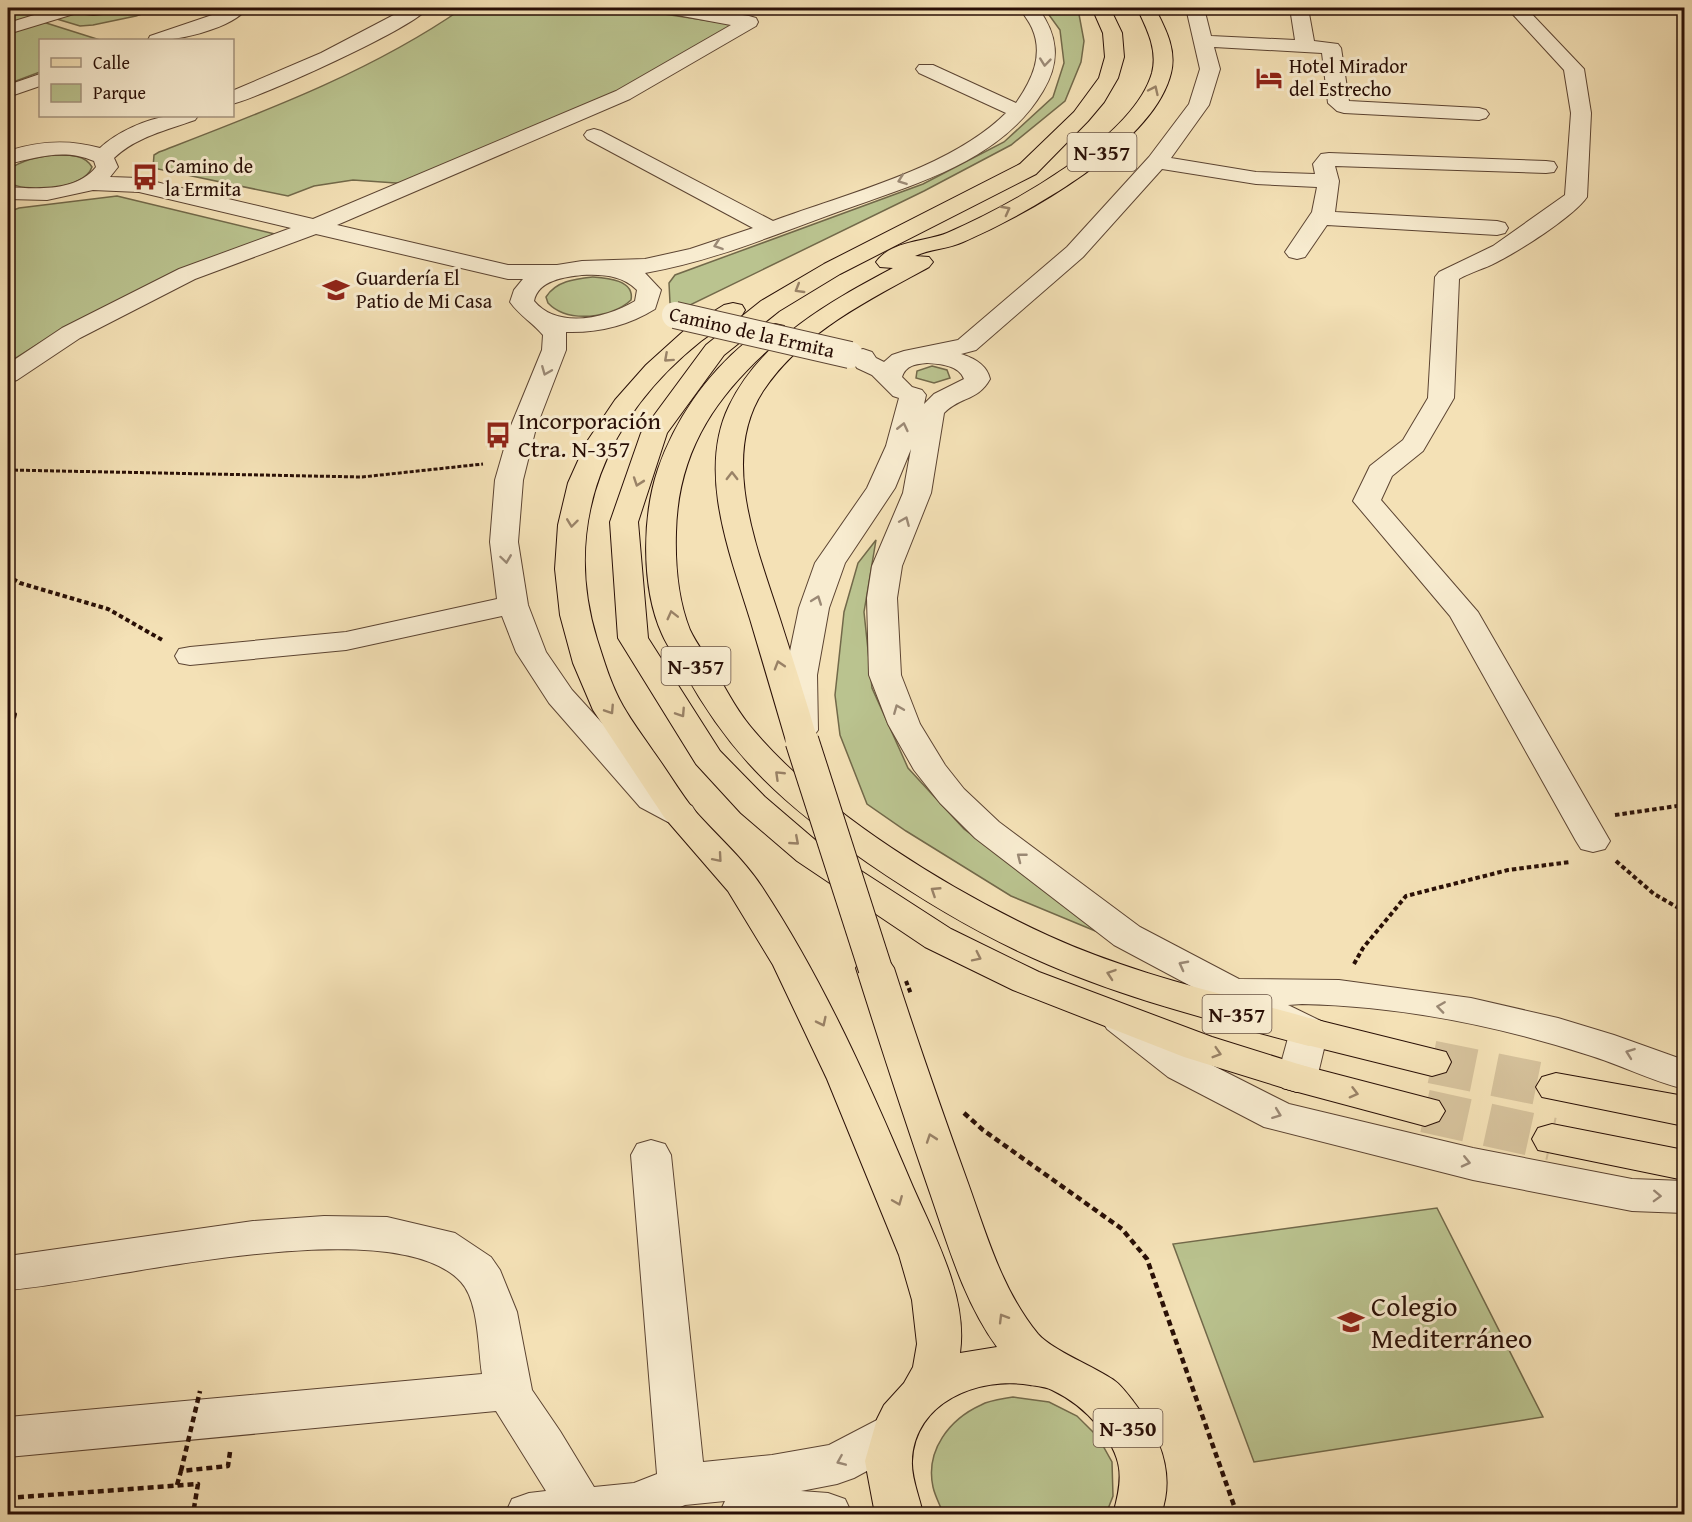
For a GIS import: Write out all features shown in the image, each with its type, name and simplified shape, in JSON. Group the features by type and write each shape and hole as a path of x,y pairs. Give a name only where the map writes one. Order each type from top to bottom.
{"main road":[{"name":"N-357","path":"1101,8 1112,30 1115,53 1110,75 1099,98 1077,123 1048,146 1028,169 832,269 770,306 715,350 654,432 624,522 633,638 708,757 753,805 809,853 938,938 1026,981 1198,1047 1297,1078"},
{"name":"N-357","path":"1146,8 1160,34 1164,60 1156,89 1137,118 1116,141 1090,161 1044,190 954,238 916,248 857,278 795,315 746,353 713,390 683,434 668,475 660,519 662,573 676,631 744,740 835,824 941,895 1018,935 1086,966 1166,994 1309,1032"},
{"path":"923,1391 936,1363 938,1353 940,1334 934,1305 922,1258 840,1060 791,961 746,889 680,814 605,703 579,636 567,570 578,489 588,465 618,413 653,371 693,335 805,266 972,182 1011,159 1048,146"},
{"path":"954,238 939,252 835,309 777,358 747,399 737,418 733,438 731,484 738,532 802,741 909,1075 979,1273 1004,1321 1025,1350 1060,1371"},
{"path":"1309,1032 1432,1062"},
{"path":"1297,1078 1425,1111"},
{"path":"1556,1087 1684,1111"},
{"path":"1552,1139 1684,1164"},
{"name":"N-350","path":"899,1515 889,1487 887,1461 893,1434 904,1411 923,1391 946,1376 973,1366 1002,1362 1031,1364 1060,1371 1086,1385 1110,1403 1127,1425 1139,1450 1144,1477 1141,1504 1137,1515"}],"street":[{"path":"8,29 74,8"},
{"path":"80,8 117,8"},
{"path":"160,39 228,16 238,8"},
{"path":"234,97 272,83 362,41 419,8"},
{"path":"8,375 71,333 187,274 316,226 623,95 749,22 666,8"},
{"path":"74,148 86,150 99,170 139,185 508,272 630,268 657,264 770,228 941,165 974,148 1020,112 1037,88 1047,61 1046,43 1042,27 1029,8"},
{"path":"1195,8 1205,41 1210,69 1199,105 1157,162 1076,252 969,356 977,380 967,390 943,399 932,411 917,493 887,566 882,598 885,675 904,724 938,779 987,830 1127,936 1309,1032 1297,1078"},
{"path":"1299,8 1305,46"},
{"path":"1516,8 1574,69 1581,112 1576,197 1533,230 1490,256 1465,269 1451,273 1447,277 1441,398 1414,445 1380,472 1367,501 1463,612 1593,841"},
{"path":"1205,41 1331,48 1338,103 1352,109 1479,114"},
{"path":"926,69 1020,112"},
{"path":"8,91 39,80"},
{"path":"8,158 46,149 108,144 185,117"},
{"path":"594,135 770,228"},
{"path":"9,194 47,194 99,170 111,148 126,139"},
{"path":"1297,252 1328,204 1328,181 1324,164 1327,160 1546,167"},
{"path":"1157,162 1256,178 1328,181"},
{"path":"1321,218 1497,228"},
{"path":"558,272 538,279 527,288 522,302 532,314 542,319 569,324 600,323 628,316 642,307 649,297 649,290 645,283 628,274 602,268"},
{"path":"508,272 525,282 527,288"},
{"name":"Camino de la Ermita","path":"642,307 856,356 952,358 969,356"},
{"path":"542,319 555,334 554,350 523,428 505,508 504,542 513,605 531,652 560,696 652,799 680,814"},
{"name":"Camino de la Ermita","path":"856,356 881,370 902,390 913,395"},
{"path":"889,379 889,372 893,366 919,357"},
{"path":"802,741 801,675 814,608 830,563 881,488 899,446 913,395 927,397 954,395"},
{"path":"190,656 346,641 513,605"},
{"path":"1166,994 1337,993 1460,1009 1561,1031 1629,1052 1684,1075"},
{"path":"1120,1018 1182,1066 1278,1116 1473,1164 1632,1195 1684,1197"},
{"path":"651,1155 662,1501"},
{"path":"8,1273 40,1270 227,1239 305,1232 419,1238 450,1249 476,1268 492,1293 509,1391 552,1456 582,1512"},
{"path":"8,1437 509,1391"},
{"path":"529,1515 582,1512 662,1501 837,1464 893,1434"},
{"path":"743,1515 778,1511 828,1515"}],"path":[{"path":"8,470 362,477 514,460"},
{"path":"8,576 20,582 108,609 190,656"},
{"path":"8,711 15,714 11,730 8,732"},
{"path":"1337,993 1364,948 1406,896 1508,870 1577,862 1593,841 1603,818 1684,805"},
{"path":"1593,841 1654,894 1684,911"},
{"path":"911,994 914,1005"},
{"path":"957,1108 983,1130 1122,1229 1147,1260 1237,1515"},
{"path":"177,1485 200,1391"},
{"path":"8,1498 198,1484 193,1515"}],"green space":[{"path":"8,8 160,8 136,16 80,26 57,19 65,10 8,28"},
{"path":"463,8 624,8 737,25 623,92 410,184 353,180 314,186 288,196 153,168 154,155 159,152 277,106 354,71 428,31"},
{"path":"1044,8 1078,9 1084,41 1081,62 1065,101 1011,145 924,191 686,307 670,303 669,283 675,275 923,184 1004,142 1053,97 1064,63 1060,30"},
{"path":"43,22 97,39 39,39 39,72 8,84 8,34"},
{"path":"58,155 82,158 92,167 87,175 78,181 54,188 28,188 8,182 8,170 14,166 32,159"},
{"path":"117,196 279,235 43,341 8,363 8,212 19,208"},
{"path":"593,277 612,279 624,284 629,288 631,300 613,311 590,316 567,314 548,303 546,297 555,287 573,280"},
{"path":"932,366 947,370 950,378 934,383 916,378 917,371"},
{"path":"876,540 864,612 872,688 908,768 964,829 1105,935 1011,896 867,804 840,735 835,695 844,612 858,563"},
{"path":"1437,1208 1543,1417 1254,1462 1173,1244"},
{"path":"1013,1397 1049,1402 1077,1416 1098,1437 1112,1462 1113,1496 1106,1514 943,1513 934,1490 931,1473 936,1448 942,1437 950,1427 970,1411 988,1402"}],"tunnel":[{"path":"1432,1062 1556,1087"},
{"path":"1425,1111 1552,1139"}],"place":[{"name":"Hotel Mirador del Estrecho","path":"1269,78"},
{"name":"Camino de la Ermita","path":"145,177"},
{"name":"Guardería El Patio de Mi Casa","path":"336,290"},
{"name":"Incorporación Ctra. N-357","path":"498,435"},
{"name":"Colegio Mediterráneo","path":"1351,1322"}]}
